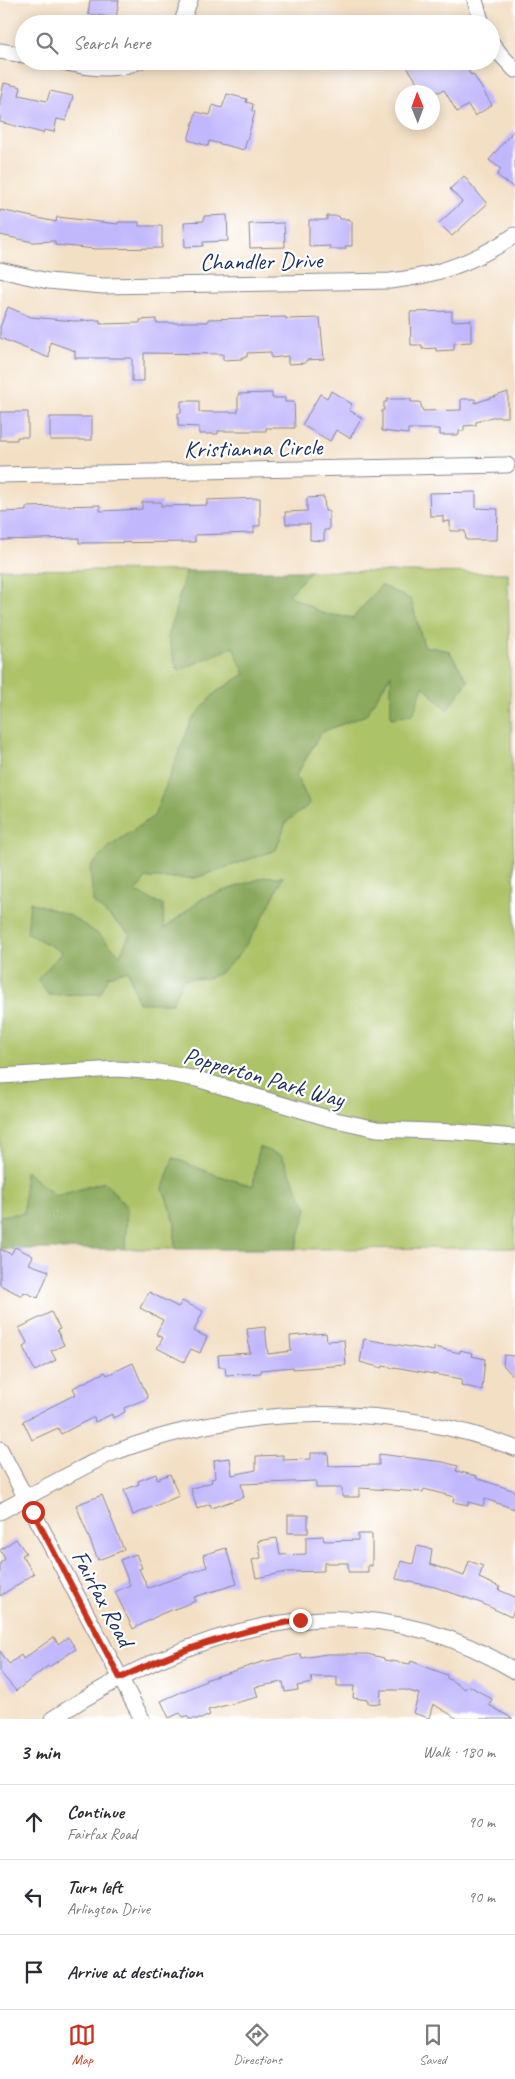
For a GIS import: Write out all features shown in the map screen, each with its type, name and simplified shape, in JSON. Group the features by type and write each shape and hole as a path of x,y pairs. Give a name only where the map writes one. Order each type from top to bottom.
{"street":[{"path":"184,15 190,0"},
{"path":"476,0 480,15"},
{"path":"0,51 15,54"},
{"path":"500,56 515,70"},
{"name":"Chandler Drive","path":"0,270 48,281 104,286 390,281 417,278 469,262 515,236"},
{"name":"Kristianna Circle","path":"0,475 507,465"},
{"name":"Popperton Park Way","path":"0,1076 116,1068 158,1072 197,1079 352,1125 401,1131 456,1132 515,1137"},
{"path":"0,1512 116,1451 158,1437 217,1424 292,1415 367,1415 416,1420 486,1437 515,1448"},
{"name":"Fairfax Road","path":"0,1449 142,1719"},
{"path":"52,1719 120,1678 171,1655 227,1636 269,1625 300,1620 330,1618 394,1622 426,1630 477,1649 515,1670"}],"green space":[{"path":"0,569 186,571 168,638 177,670 233,646 245,674 215,693 173,772 154,816 109,847 93,902 130,934 120,956 101,936 109,976 128,970 138,1003 183,979 214,976 283,877 265,877 203,898 163,930 136,892 146,878 195,878 276,850 286,822 310,804 296,776 321,732 366,715 392,673 391,718 423,685 447,710 449,651 424,646 411,600 381,586 353,618 324,614 289,595 310,571 508,573 515,916 515,1248 295,1249 307,1208 259,1147 253,1186 213,1174 174,1158 163,1189 175,1222 175,1249 125,1249 127,1208 105,1182 56,1196 25,1171 24,1213 0,1216"},
{"path":"186,571 310,571 289,595 324,614 353,618 381,585 411,600 424,646 449,651 468,681 447,710 423,686 413,715 391,718 391,674 366,715 321,732 296,776 310,804 286,822 276,850 195,878 146,878 136,892 163,905 164,929 203,898 265,877 283,877 254,932 235,959 225,969 211,977 183,979 172,1003 138,1003 128,970 109,976 100,994 49,995 37,980 62,952 27,933 30,902 69,915 101,936 120,955 130,934 93,902 90,867 109,847 154,816 191,721 215,693 245,674 233,647 178,671 168,638"},
{"path":"259,1147 282,1156 307,1209 295,1249 175,1249 175,1222 163,1189 173,1158 213,1174 253,1186"},
{"path":"25,1171 56,1196 105,1182 127,1208 125,1249 0,1249 0,1216 24,1213"}],"building":[{"path":"90,0 119,0 116,15 88,14"},
{"path":"409,70 468,70 471,75 473,74 492,105 475,116 468,105 457,112 444,90 440,92 440,85 419,85"},
{"path":"4,83 21,87 19,95 47,101 50,91 73,96 66,121 57,119 54,132 44,130 43,133 0,122 0,101"},
{"path":"227,94 247,99 246,102 253,104 252,111 255,112 244,150 209,141 208,146 188,140 196,112 210,115 213,105 222,108"},
{"path":"515,129 515,189 497,175 501,169 489,160"},
{"path":"464,176 487,204 452,236 439,223 462,202 450,189"},
{"path":"0,210 56,222 57,217 118,224 118,222 139,222 139,226 162,226 162,248 96,249 55,245 55,241 33,242 0,235"},
{"path":"227,215 228,241 203,242 203,246 185,247 184,222 204,221 204,216"},
{"path":"327,216 339,216 340,219 352,221 352,246 345,246 346,249 329,249 330,246 309,247 309,220 327,220"},
{"path":"284,223 285,247 250,248 249,224"},
{"path":"8,307 31,317 74,321 100,320 100,324 140,323 140,320 156,319 156,323 182,323 208,322 208,319 320,318 324,359 288,364 288,356 271,358 271,352 247,353 247,357 242,357 242,359 223,360 223,354 144,353 144,381 132,381 132,358 75,358 75,351 50,342 49,358 0,338 0,327"},
{"path":"452,311 452,321 471,320 471,342 454,343 454,350 436,351 436,348 422,349 422,345 411,345 410,312"},
{"path":"331,391 352,404 349,410 362,418 350,438 336,430 330,441 302,425 320,394 327,398"},
{"path":"508,392 508,417 492,417 476,422 476,425 464,426 464,431 459,431 459,435 440,435 440,429 408,429 408,434 382,431 382,410 384,410 384,402 387,402 387,399 411,399 411,402 420,402 423,411 461,410 461,399 475,399 475,403"},
{"path":"272,393 272,398 285,398 285,402 294,402 295,428 266,428 266,431 218,431 218,434 199,434 199,427 178,426 178,413 181,413 181,401 199,401 199,412 238,412 238,394"},
{"path":"0,412 28,412 28,437 17,437 17,440 0,440"},
{"path":"50,417 92,417 92,440 50,440"},
{"path":"476,492 476,508 498,509 497,540 466,540 465,531 450,531 450,521 443,522 443,516 430,516 429,493"},
{"path":"324,497 325,511 329,511 329,530 324,530 324,541 310,540 310,524 286,524 285,512 307,511 307,498"},
{"path":"260,498 260,526 254,526 254,533 195,535 195,542 79,543 79,538 0,540 0,512 26,511 26,507 100,505 100,511 142,509 142,502 161,502 161,506 207,505 207,500"},
{"path":"15,1247 33,1256 29,1264 49,1271 38,1298 24,1292 22,1296 0,1285 0,1249 11,1254"},
{"path":"149,1292 178,1307 182,1301 203,1311 194,1331 207,1337 200,1353 191,1349 184,1362 157,1348 163,1338 156,1334 163,1320 140,1308"},
{"path":"51,1312 60,1329 57,1330 64,1345 51,1351 56,1360 35,1371 23,1347 28,1344 19,1328"},
{"path":"265,1327 268,1354 291,1351 290,1336 326,1333 327,1341 344,1340 346,1365 293,1369 293,1367 261,1370 261,1373 226,1375 225,1367 219,1367 218,1355 250,1353 247,1329"},
{"path":"364,1339 434,1351 434,1347 460,1353 460,1350 472,1353 471,1356 485,1359 482,1390 461,1385 462,1379 394,1367 383,1366 382,1368 360,1362"},
{"path":"504,1355 515,1356 515,1378 503,1365"},
{"path":"133,1363 148,1398 124,1408 125,1412 113,1418 112,1414 95,1422 94,1417 61,1434 58,1428 32,1440 23,1421 76,1394 73,1388 105,1372 107,1375"},
{"path":"311,1453 328,1453 329,1466 379,1465 379,1454 443,1462 458,1466 456,1471 477,1476 476,1478 515,1491 515,1509 485,1499 483,1506 468,1502 468,1505 453,1502 454,1497 424,1489 423,1492 359,1488 359,1497 342,1497 342,1488 316,1488 316,1481 241,1484 244,1497 211,1508 210,1504 197,1509 191,1489 212,1482 211,1479 215,1478 214,1460 230,1458 232,1475 256,1470 256,1456 283,1455 283,1460 311,1459"},
{"path":"156,1474 157,1479 170,1474 179,1496 133,1515 124,1490 139,1484 138,1481"},
{"path":"102,1495 124,1550 98,1560 76,1505"},
{"path":"288,1515 308,1515 308,1533 288,1533"},
{"path":"358,1534 372,1534 372,1566 368,1565 368,1572 348,1572 348,1563 324,1563 324,1571 287,1572 256,1578 252,1560 261,1558 258,1541 277,1538 280,1555 306,1554 306,1537 323,1536 324,1541 358,1540"},
{"path":"16,1539 26,1553 22,1555 34,1574 0,1596 0,1563 5,1559 0,1550"},
{"path":"417,1546 432,1549 430,1564 464,1576 469,1561 483,1566 479,1578 500,1587 499,1590 515,1597 515,1608 511,1617 481,1603 435,1587 396,1579 401,1561 413,1564"},
{"path":"226,1548 237,1584 194,1597 196,1601 161,1614 133,1629 115,1592 130,1585 120,1560 136,1554 142,1568 139,1569 148,1588 207,1567 203,1555"},
{"path":"54,1637 58,1644 68,1637 76,1649 48,1666 16,1691 0,1672 0,1651 9,1664 21,1655 23,1659"},
{"path":"301,1654 302,1658 327,1654 367,1654 384,1658 384,1660 410,1664 411,1661 447,1675 447,1678 465,1689 468,1685 492,1699 489,1705 513,1719 458,1719 433,1704 429,1718 413,1713 419,1694 406,1690 381,1690 380,1704 368,1703 368,1700 353,1698 354,1686 337,1686 337,1677 311,1677 312,1683 297,1686 298,1690 285,1692 283,1682 255,1687 258,1697 208,1710 210,1715 201,1719 189,1719 187,1716 183,1717 180,1713 169,1718 161,1701 205,1680 262,1662"}],"route":[{"path":"33,1512 120,1678 142,1667 208,1641 269,1625 300,1620"}]}
